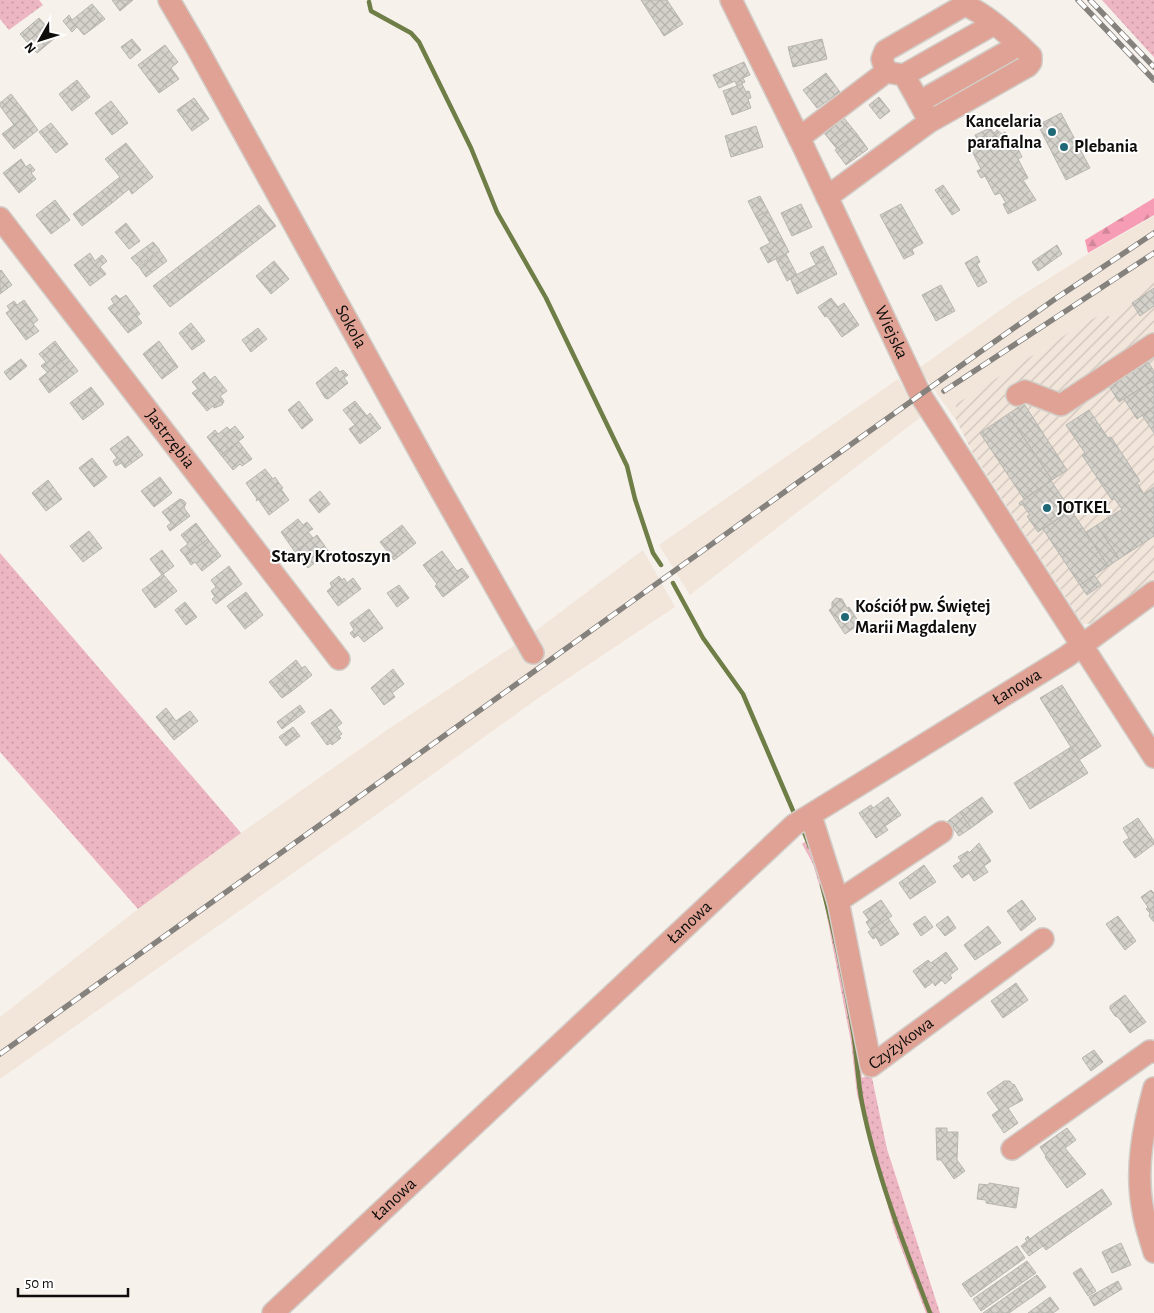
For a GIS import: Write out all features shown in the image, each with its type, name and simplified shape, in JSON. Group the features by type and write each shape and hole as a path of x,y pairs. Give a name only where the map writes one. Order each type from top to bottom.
{"street":[{"name":"Sokola","path":"169,0 533,653"},
{"name":"Wiejska","path":"731,0 799,138 921,396 1154,758"},
{"path":"827,197 930,122 1028,66 1031,62 1031,56 1019,45 976,9 968,5 963,6 885,51 882,59 919,102 930,122"},
{"path":"799,138 895,74 994,24"},
{"path":"919,102 1019,45"},
{"name":"Jastrzębia","path":"0,218 339,659"},
{"path":"1017,395 1024,391 1061,405 1154,344"},
{"name":"Łanowa","path":"273,1313 426,1172 794,825 1082,646 1154,592"},
{"name":"Czyżykowa","path":"811,816 838,901 871,1066 1043,939"},
{"path":"838,901 942,832"},
{"path":"1012,1149 1150,1051 1154,1052"},
{"path":"1154,1088 1145,1120 1140,1177 1142,1210 1154,1252"}],"shaded area":[{"path":"0,0 39,0 43,5 9,30 0,19"},
{"path":"1102,0 1154,0 1154,57 1150,53"},
{"path":"1154,216 1154,281 1139,291 1113,319 1104,313 1081,325 957,404 956,420 919,368 1016,299"},
{"name":"JOTKEL","path":"1154,281 1154,585 1102,623 1083,624 971,450 956,420 956,404 1081,325 1104,313 1113,319 1139,291"},
{"path":"898,379 921,417 690,595 659,545"},
{"path":"643,550 675,607 537,699 383,810 0,1079 0,1017 138,909 241,833 387,730 530,635"},
{"path":"0,553 241,833 138,909 0,752"},
{"path":"810,838 831,906 856,1034 862,1078 871,1073 887,1149 940,1313 926,1313 895,1232 857,1094 851,1042 824,901 813,864 802,844"}],"green space":[{"path":"1154,198 1154,215 1088,253 1085,240"}],"building":[{"path":"112,0 133,0 120,11"},
{"path":"641,0 667,0 683,24 664,36"},
{"path":"92,4 105,19 84,35 77,27 72,32 63,21 69,15 72,20"},
{"path":"39,18 56,37 37,53 20,34"},
{"path":"132,39 141,50 130,59 121,47"},
{"path":"822,39 827,59 793,67 788,47"},
{"path":"165,45 178,62 171,68 179,79 159,93 138,65"},
{"path":"744,62 750,75 743,78 745,82 737,86 735,81 719,88 713,75"},
{"path":"826,73 840,92 817,108 803,90"},
{"path":"77,80 90,97 72,111 59,94"},
{"path":"742,84 746,92 749,91 751,98 748,99 751,108 732,115 723,91"},
{"path":"11,94 27,115 14,125 0,106 0,103"},
{"path":"879,97 890,111 880,119 869,105"},
{"path":"194,98 209,119 192,131 177,110"},
{"path":"111,101 128,123 112,135 95,113"},
{"name":"Plebania","path":"1061,113 1090,168 1066,180 1038,125"},
{"path":"27,115 38,130 14,149 2,134"},
{"path":"844,118 857,134 837,149 824,133"},
{"path":"51,123 68,144 56,153 39,132"},
{"path":"756,126 763,147 731,157 725,136"},
{"path":"990,128 994,133 997,130 1002,134 1005,132 1014,151 1018,149 1022,157 1018,159 1028,178 1023,180 1036,200 1008,214 1003,204 1006,203 1000,193 995,195 985,176 981,178 977,171 981,169 970,147 971,142 977,139 975,135"},
{"path":"857,134 868,149 846,165 835,150"},
{"path":"126,143 153,177 132,194 129,189 112,203 102,191 120,177 105,159"},
{"path":"21,159 26,167 30,164 35,170 31,173 36,179 19,193 3,173"},
{"path":"943,185 960,210 952,215 935,190"},
{"path":"102,191 112,203 82,226 73,214"},
{"path":"760,196 768,211 756,217 748,201"},
{"path":"55,200 70,220 51,234 36,215"},
{"path":"801,204 812,227 792,236 781,213"},
{"path":"901,204 923,243 912,249 914,254 904,259 880,215"},
{"path":"259,205 276,226 170,307 153,286"},
{"path":"768,211 789,252 768,263 760,248 770,243 756,217"},
{"path":"126,223 140,241 129,249 115,232"},
{"path":"153,242 160,250 138,266 131,258"},
{"path":"1057,245 1062,254 1038,271 1032,262"},
{"path":"823,246 829,258 816,265 810,253"},
{"path":"160,251 167,261 146,277 139,267"},
{"path":"90,253 95,261 102,255 107,261 100,267 106,274 90,286 74,265"},
{"path":"786,254 797,275 787,281 776,259"},
{"path":"977,256 980,262 977,264 987,282 978,287 965,263"},
{"path":"829,258 837,274 797,294 790,278"},
{"path":"274,261 289,279 271,294 256,276"},
{"path":"0,271 12,285 0,294"},
{"path":"941,285 955,311 936,321 922,295"},
{"path":"1154,288 1154,306 1140,316 1132,303"},
{"path":"116,295 120,299 126,295 140,314 137,316 142,323 128,333 108,308 114,304 111,299"},
{"path":"831,298 838,307 844,303 859,325 842,337 818,307"},
{"path":"24,300 38,320 33,324 39,331 26,340 6,313 10,310 7,306 14,301 17,305"},
{"path":"191,323 205,341 192,350 179,333"},
{"path":"258,328 267,339 251,352 242,340"},
{"path":"55,341 67,357 47,372 41,366 46,362 39,354"},
{"path":"159,341 178,367 162,379 143,354"},
{"path":"1143,355 1154,371 1154,380 1119,402 1105,380"},
{"path":"67,357 78,371 49,393 39,379"},
{"path":"21,359 27,366 10,380 4,372"},
{"path":"336,367 340,372 343,370 348,375 344,378 348,383 328,399 325,398 316,383"},
{"path":"204,372 210,380 215,376 227,391 220,396 224,401 222,405 214,408 213,406 207,411 192,393 198,389 192,382"},
{"path":"1154,380 1154,407 1137,419 1124,399"},
{"path":"91,387 104,404 83,420 70,403"},
{"path":"299,401 313,420 302,429 288,410"},
{"path":"355,401 367,416 370,413 381,428 360,444 349,429 355,425 343,410"},
{"path":"1024,404 1067,470 1052,480 1008,414"},
{"path":"1154,407 1154,433 1142,415"},
{"path":"1089,410 1108,438 1111,437 1140,481 1137,483 1144,494 1154,487 1154,536 1119,559 1097,525 1122,509 1114,498 1112,500 1082,455 1085,453 1066,425"},
{"path":"1008,414 1052,480 1024,499 980,433"},
{"path":"235,426 244,437 221,455 207,437 215,430 218,434 227,427 230,430"},
{"path":"128,436 143,455 125,468 121,463 116,466 113,461 117,458 110,449"},
{"path":"239,442 252,459 242,466 240,464 233,470 221,455"},
{"path":"92,458 107,477 94,487 79,468"},
{"path":"265,469 279,483 256,501 257,499 246,483"},
{"path":"160,477 172,493 154,507 141,491"},
{"path":"48,480 62,499 46,511 32,493"},
{"name":"JOTKEL","path":"1051,481 1071,510 1038,532 1027,516 1030,515 1022,504 1020,505 1019,503"},
{"path":"279,483 289,500 269,515 258,499"},
{"path":"320,491 330,504 319,513 309,500"},
{"path":"180,499 186,503 184,508 190,516 170,531 167,526 171,523 162,512"},
{"path":"1071,510 1108,566 1080,585 1043,529"},
{"path":"298,519 303,525 307,522 313,529 308,532 313,538 295,552 281,532"},
{"path":"196,523 208,539 185,556 180,550 188,544 181,535"},
{"path":"402,525 416,543 394,560 380,542"},
{"path":"1097,525 1119,559 1108,566 1086,532"},
{"path":"89,531 102,548 83,562 70,546"},
{"path":"317,535 329,552 308,568 302,563 299,559 301,558 295,552"},
{"path":"208,539 221,556 202,571 195,562 191,565 185,556"},
{"path":"162,550 174,566 162,575 150,559"},
{"path":"442,551 457,571 462,568 469,577 443,597 435,586 437,584 423,565"},
{"path":"229,566 242,584 216,604 212,599 215,597 211,591 216,587 211,580"},
{"path":"163,574 177,591 155,608 142,590"},
{"path":"1094,575 1101,585 1087,595 1080,585"},
{"path":"339,576 342,580 344,578 347,583 353,578 361,589 338,606 327,591 332,587 330,583"},
{"path":"399,585 409,598 397,607 387,593"},
{"path":"246,592 263,615 245,629 227,606"},
{"name":"Kościół pw. Świętej Marii Magdaleny","path":"836,598 842,599 860,624 845,634 829,610 832,608 832,602"},
{"path":"185,602 197,617 186,625 175,610"},
{"path":"369,609 383,628 364,642 358,635 354,638 350,633 354,630 350,623"},
{"path":"296,660 302,668 305,666 312,675 292,691 279,674"},
{"path":"393,669 404,684 392,693 395,697 384,705 371,688"},
{"path":"279,674 292,691 282,698 269,682"},
{"path":"1062,685 1101,746 1079,760 1040,698"},
{"path":"300,705 305,712 282,729 277,722"},
{"path":"166,708 176,721 190,711 198,721 174,740 156,717"},
{"path":"331,709 342,723 337,727 342,734 339,736 341,738 332,745 331,743 327,745 311,723"},
{"path":"293,727 300,736 286,746 279,737"},
{"path":"1071,747 1088,773 1030,809 1014,783"},
{"path":"888,797 901,815 885,826 888,830 876,838 859,813 871,805 873,808"},
{"path":"982,797 993,812 971,828 960,812"},
{"path":"960,812 971,828 959,836 948,821"},
{"path":"1138,818 1154,841 1154,844 1135,858 1123,842 1129,838 1123,828"},
{"path":"979,843 991,861 984,866 988,872 974,881 969,873 962,878 953,866 961,861 958,857 968,851 969,853"},
{"path":"924,865 936,882 910,899 899,883"},
{"path":"1151,890 1154,893 1154,922 1149,916 1150,913 1146,909 1148,907 1141,897"},
{"path":"881,900 892,916 871,930 866,922 869,920 863,912"},
{"path":"1022,900 1036,919 1021,931 1007,911"},
{"path":"925,916 933,927 921,936 913,924"},
{"path":"948,916 956,928 945,936 936,925"},
{"path":"1118,916 1136,941 1125,950 1106,924"},
{"path":"888,918 899,934 881,946 876,937 873,939 868,932"},
{"path":"988,926 1001,943 975,960 964,945"},
{"path":"946,952 958,969 950,975 952,978 945,984 942,980 935,986 933,982 925,988 913,971 928,960 931,963"},
{"path":"1016,983 1028,1000 1003,1018 991,1001"},
{"path":"1125,995 1146,1022 1130,1033 1110,1009 1110,1006"},
{"path":"1094,1050 1103,1062 1091,1071 1082,1058"},
{"path":"1004,1081 1010,1081 1014,1084 1023,1100 1008,1108 1018,1123 1004,1133 992,1115 999,1110 987,1093"},
{"path":"936,1128 947,1128 947,1132 958,1132 957,1160 965,1171 954,1179 941,1160 937,1160"},
{"path":"1067,1128 1076,1140 1065,1148 1086,1174 1067,1188 1040,1147"},
{"path":"989,1183 1019,1188 1016,1208 986,1203 986,1200 977,1199 979,1184 989,1185"},
{"path":"1102,1189 1112,1204 1046,1250 1035,1235"},
{"path":"1035,1235 1043,1246 1029,1256 1021,1246 1027,1241 1025,1239 1028,1236 1030,1239"},
{"path":"1121,1243 1131,1265 1112,1273 1102,1252"},
{"path":"1017,1246 1025,1258 971,1297 962,1284"},
{"path":"1027,1261 1036,1273 981,1311 973,1299"},
{"path":"1081,1268 1096,1291 1088,1296 1073,1273"},
{"path":"1037,1275 1046,1287 1009,1313 983,1313"},
{"path":"1118,1281 1122,1289 1094,1306 1089,1297"},
{"path":"1050,1297 1059,1309 1053,1313 1028,1313"}],"waterway":[{"path":"369,2 371,11 411,33 419,42 471,148 497,212 546,298 627,466 635,499 653,553 661,565"},
{"path":"673,583 703,638 743,694 794,813"},
{"path":"803,830 810,847"},
{"path":"822,885 836,942 847,1000 868,1130 892,1209 930,1313"}],"railway":[{"path":"1078,0 1154,80"},
{"path":"1090,0 1154,67"},
{"path":"0,1054 987,347 1154,233"},
{"path":"944,391 1154,253"}],"place":[{"name":"Kancelaria parafialna","path":"1052,132"},
{"name":"Plebania","path":"1064,147"},
{"name":"JOTKEL","path":"1047,508"},
{"name":"Kościół pw. Świętej Marii Magdaleny","path":"845,617"}],"district":[{"name":"Stary Krotoszyn","path":"331,556"}]}
